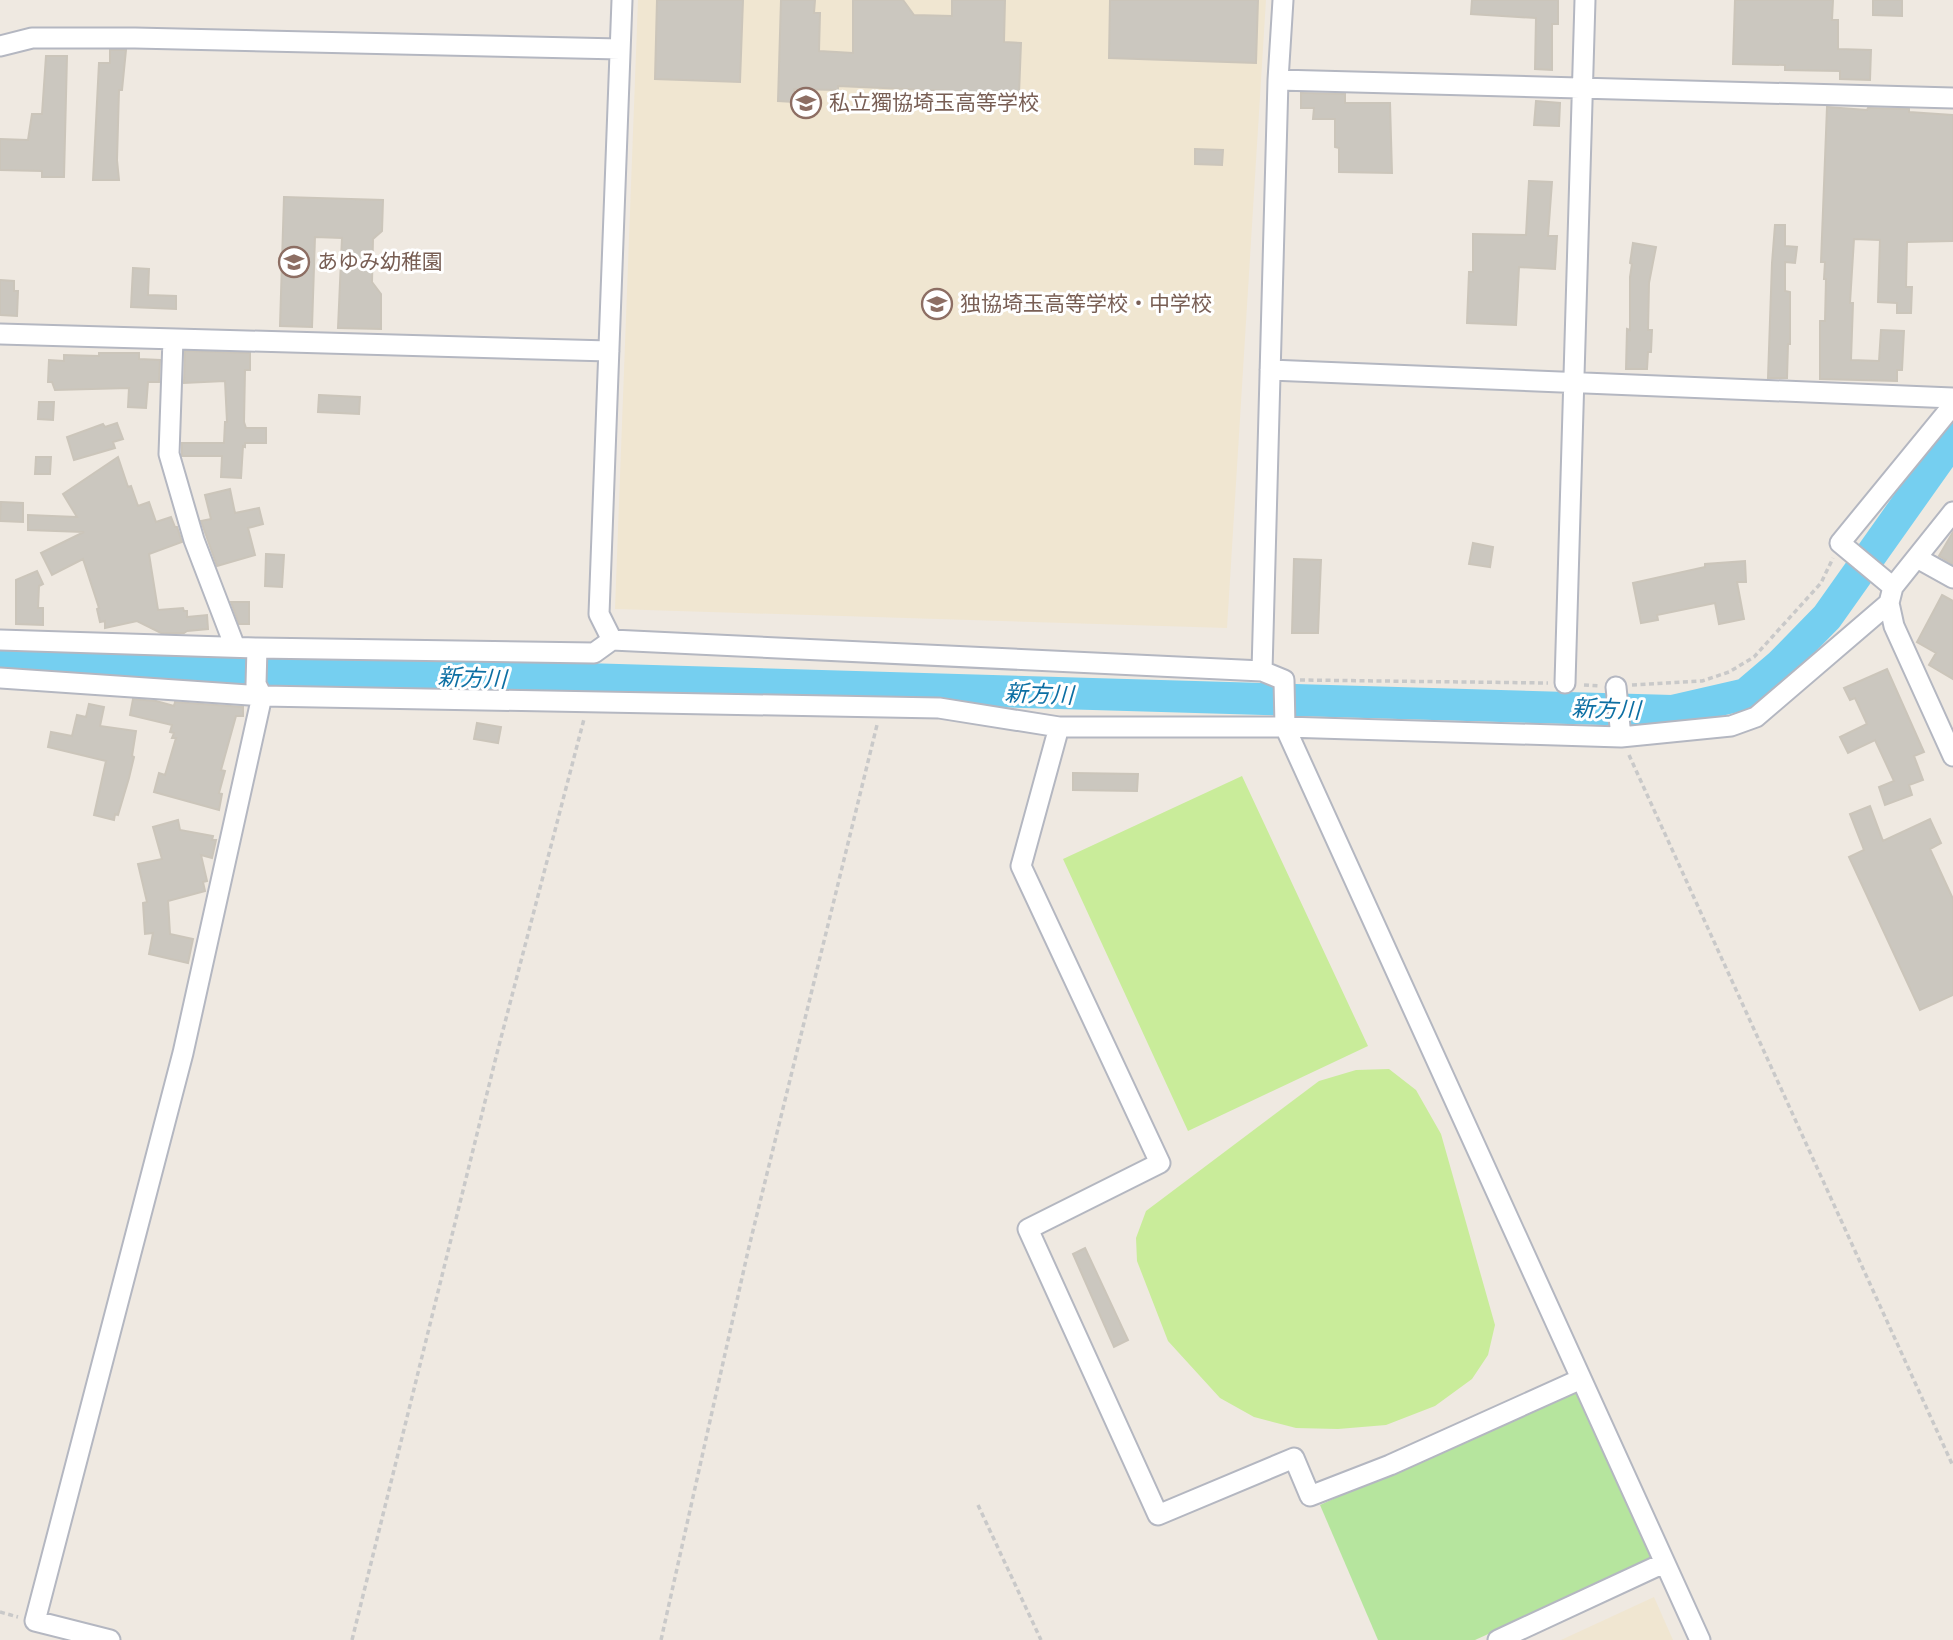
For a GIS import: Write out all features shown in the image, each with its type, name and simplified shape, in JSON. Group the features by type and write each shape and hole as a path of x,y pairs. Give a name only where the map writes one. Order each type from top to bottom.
{"street":[{"path":"612,640 599,614 622,0"},
{"path":"1262,671 1278,80 1283,0"},
{"path":"1566,683 1585,0"},
{"path":"0,46 32,38 135,38 620,48"},
{"path":"1278,80 1953,99"},
{"path":"0,334 609,351"},
{"path":"173,339 169,454 194,540 235,647"},
{"path":"1270,370 1953,398"},
{"path":"1953,405 1840,543 1891,595 1895,626 1947,731 1953,756"},
{"path":"0,678 588,703 940,708 1059,727 1284,720 1621,737 1731,726 1756,717 1891,595 1953,512"},
{"path":"1917,558 1953,578"},
{"path":"0,639 235,647 257,652 594,653 612,640 1262,671 1284,680 1284,720 1700,1640"},
{"path":"110,1640 35,1621 183,1053 259,690 257,652"},
{"path":"1616,687 1621,737"},
{"path":"1059,727 1021,866 1160,1163 1028,1228 1158,1515 1294,1458 1310,1496 1390,1465 1581,1378"},
{"path":"1498,1640 1664,1563"}],"path":[{"path":"1284,680 1566,683 1616,687 1702,681 1729,672 1754,657 1821,583 1840,543"},
{"path":"352,1640 496,1057 588,703"},
{"path":"661,1640 748,1251 881,706"},
{"path":"1621,737 1953,1466"},
{"path":"978,1505 1041,1640"}],"shaded area":[{"name":"独協埼玉高等学校・中学校","path":"638,0 1266,0 1227,628 615,609"},
{"path":"1654,1597 1673,1640 1561,1640"}],"green space":[{"path":"1242,776 1368,1046 1188,1131 1063,859"},
{"path":"1389,1069 1416,1090 1441,1134 1495,1325 1488,1355 1472,1379 1435,1406 1386,1425 1338,1429 1296,1428 1254,1417 1220,1398 1168,1341 1137,1261 1136,1238 1146,1211 1319,1081 1356,1070"},
{"path":"1576,1388 1655,1559 1475,1640 1378,1640 1320,1505"}],"building":[{"path":"657,0 743,0 740,82 655,79"},
{"path":"781,0 815,0 814,13 820,13 819,51 853,53 853,0 903,0 914,15 952,16 952,0 1005,0 1004,42 1021,43 1019,94 838,86 838,90 794,89 794,102 778,101"},
{"path":"1110,0 1258,0 1256,63 1109,58"},
{"path":"1472,0 1558,0 1558,24 1552,24 1552,70 1535,69 1536,18 1471,14"},
{"path":"1735,0 1833,0 1832,20 1838,20 1838,49 1871,50 1870,80 1840,79 1840,71 1785,70 1785,65 1733,64"},
{"path":"1873,0 1902,0 1902,16 1873,15"},
{"path":"110,50 126,50 122,90 119,90 119,180 93,180 99,63 110,63"},
{"path":"46,56 67,56 64,177 42,177 42,171 0,170 0,139 28,140 32,114 42,114"},
{"path":"1301,93 1345,94 1345,103 1390,103 1392,173 1339,172 1339,148 1335,147 1335,119 1313,119 1314,108 1301,108"},
{"path":"1536,101 1560,103 1559,126 1534,125"},
{"path":"1827,107 1909,109 1909,112 1953,115 1953,241 1907,242 1906,287 1912,287 1911,313 1897,313 1897,303 1878,302 1880,240 1854,239 1850,303 1853,303 1851,360 1879,361 1881,330 1904,331 1902,370 1897,370 1897,381 1820,379 1820,321 1825,321 1825,262 1821,262"},
{"path":"1195,149 1223,150 1222,165 1195,164"},
{"path":"1529,181 1552,182 1548,236 1557,236 1555,269 1519,267 1516,325 1467,323 1469,272 1473,272 1473,234 1526,235"},
{"path":"284,197 383,200 382,231 373,239 372,282 381,294 381,329 338,328 342,238 315,237 312,327 280,326"},
{"path":"1775,225 1785,225 1785,246 1797,247 1795,263 1785,262 1785,291 1790,292 1787,378 1768,378"},
{"path":"1633,243 1656,247 1649,283 1648,330 1652,330 1647,369 1626,369"},
{"path":"133,268 149,269 148,295 176,296 176,309 131,307"},
{"path":"0,280 14,281 14,291 18,291 17,316 0,315"},
{"path":"185,351 250,353 250,370 245,370 244,422 246,428 266,428 266,443 245,443 241,478 221,477 222,456 182,456 182,443 224,443 227,422 225,381 184,383"},
{"path":"99,353 139,353 139,359 160,360 159,382 148,382 146,408 128,407 129,388 55,390 52,382 48,382 49,360 64,361 64,355 99,356"},
{"path":"319,395 360,397 359,414 318,412"},
{"path":"39,402 54,402 53,420 38,419"},
{"path":"117,423 123,439 113,442 115,448 74,460 67,437 103,424 105,427"},
{"path":"36,457 51,457 50,474 35,474"},
{"path":"118,457 138,506 149,502 156,522 171,517 182,542 149,554 158,610 183,608 187,611 187,617 207,615 208,629 161,633 137,621 105,628 105,621 100,622 99,608 83,559 52,575 41,553 84,532 28,530 28,515 77,517 63,494"},
{"path":"230,489 235,513 259,508 263,524 248,528 255,555 217,566 201,521 211,519 205,495"},
{"path":"1,502 23,503 23,522 0,521"},
{"path":"1953,532 1953,564 1939,556"},
{"path":"1473,543 1493,547 1490,567 1469,564"},
{"path":"266,554 284,555 282,587 265,586"},
{"path":"1294,559 1321,560 1318,633 1292,633"},
{"path":"1745,561 1746,582 1737,582 1744,619 1719,624 1715,603 1657,615 1658,620 1641,623 1633,583 1705,567 1705,564"},
{"path":"37,571 43,584 39,586 38,608 43,608 43,625 16,624 16,580"},
{"path":"1942,595 1953,601 1953,679 1929,665 1936,653 1917,642"},
{"path":"231,602 249,602 249,624 239,624"},
{"path":"1887,669 1924,752 1914,756 1923,780 1909,785 1912,795 1885,805 1879,787 1894,781 1875,740 1848,753 1840,737 1867,724 1855,698 1850,700 1844,688"},
{"path":"133,699 174,706 175,702 243,707 243,716 236,716 221,770 225,771 219,793 222,794 219,810 154,792 159,773 165,775 176,738 172,738 174,733 170,732 172,725 130,715"},
{"path":"89,704 104,707 100,726 136,731 129,778 114,820 94,815 106,761 48,747 51,732 72,736 77,715 86,717"},
{"path":"477,723 501,727 498,743 474,739"},
{"path":"1073,773 1138,774 1137,791 1073,790"},
{"path":"1870,806 1883,841 1930,819 1941,843 1930,849 1953,899 1953,995 1920,1010 1849,857 1864,850 1850,814"},
{"path":"178,820 180,830 213,836 212,840 216,840 212,858 201,855 207,881 203,882 205,891 168,901 170,934 193,939 188,963 149,954 153,933 145,934 143,903 147,902 138,864 162,859 153,827"},
{"path":"1085,1248 1128,1340 1114,1347 1073,1254"}],"waterway":[{"name":"新方川","path":"0,666 278,670 1672,711 1746,694 1780,665 1827,617 1953,439"}],"place":[{"name":"私立獨協埼玉高等学校","path":"806,103"},
{"name":"あゆみ幼稚園","path":"294,262"},
{"name":"独協埼玉高等学校・中学校","path":"937,304"}]}
